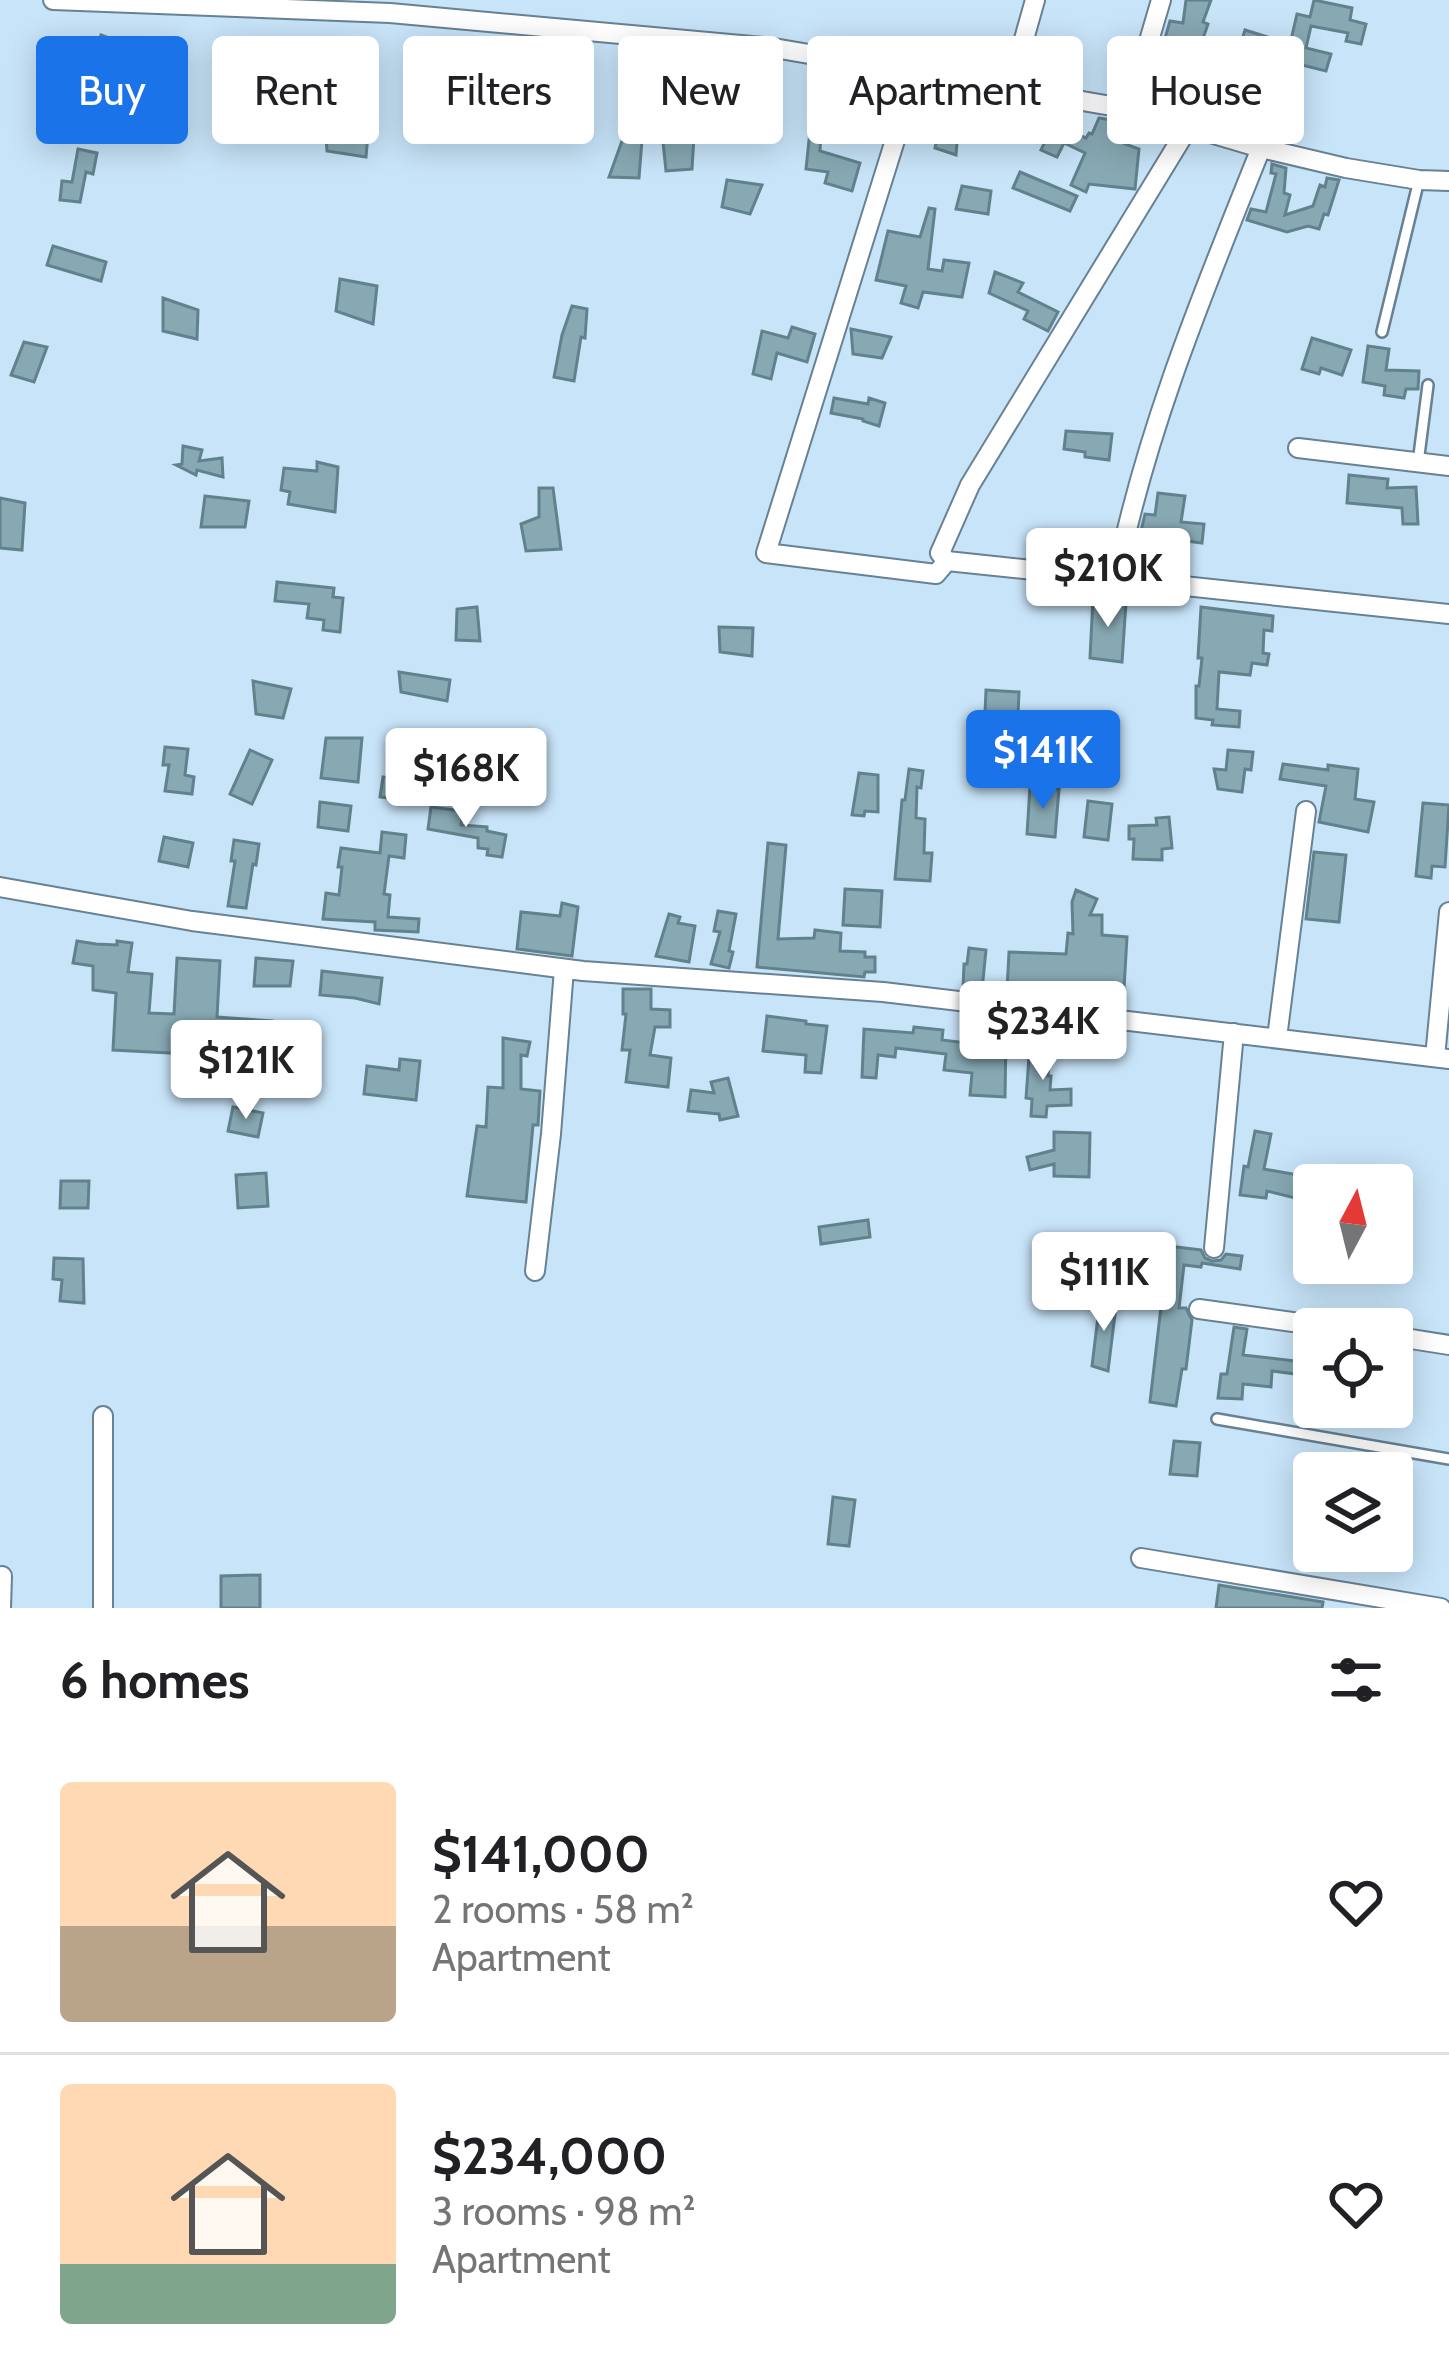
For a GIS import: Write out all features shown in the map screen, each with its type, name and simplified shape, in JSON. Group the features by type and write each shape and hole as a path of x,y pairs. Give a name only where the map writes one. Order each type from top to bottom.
{"street":[{"path":"53,0 390,13 807,54"},
{"path":"1025,36 1035,0"},
{"path":"1150,36 1161,0"},
{"path":"894,144 766,553 936,574 947,562"},
{"path":"1178,144 970,484 940,553 947,562 1449,614"},
{"path":"1248,144 1346,168 1449,181"},
{"path":"1116,580 1127,523 1155,431 1261,148"},
{"path":"1298,448 1449,466"},
{"path":"1276,1038 1306,811"},
{"path":"0,887 192,922 564,969 884,992 1442,1058 1449,912"},
{"path":"535,1270 564,969"},
{"path":"1214,1248 1234,1034"},
{"path":"1199,1309 1293,1322"},
{"path":"1413,1339 1449,1345"},
{"path":"103,1415 103,1608"},
{"path":"1141,1558 1441,1608"},
{"path":"1,1608 2,1576"}],"lane":[{"path":"1382,332 1418,180"},
{"path":"1418,463 1427,385"},
{"path":"1217,1419 1449,1459"}],"building":[{"path":"1186,0 1211,0 1204,36 1166,36 1170,21 1183,23"},
{"path":"1314,0 1352,8 1350,20 1366,24 1361,44 1346,41 1348,33 1311,26 1306,48 1331,54 1326,71 1304,66 1304,36 1292,36 1297,14 1310,17"},
{"path":"1099,118 1107,119 1107,144 1139,149 1135,189 1089,184 1086,192 1071,185 1085,153 1066,144 1083,144 1083,137 1092,134"},
{"path":"327,144 367,144 366,157 327,151"},
{"path":"621,144 642,144 639,178 609,177"},
{"path":"663,144 694,144 692,169 666,171"},
{"path":"809,144 820,144 820,151 860,163 852,191 825,183 828,172 806,169"},
{"path":"936,144 957,144 956,155 935,148"},
{"path":"1044,144 1064,144 1057,157 1041,150"},
{"path":"78,149 97,153 93,174 86,172 80,202 60,200 62,181 72,182"},
{"path":"1272,164 1286,168 1284,193 1290,195 1285,215 1313,206 1327,178 1339,180 1319,229 1308,226 1287,232 1247,220 1251,209 1266,212 1276,174 1271,173"},
{"path":"1020,172 1077,196 1070,211 1013,188"},
{"path":"727,180 762,185 750,214 722,207"},
{"path":"962,186 991,191 988,214 956,209"},
{"path":"929,208 935,209 928,269 942,271 944,260 969,263 962,297 923,292 918,308 901,303 906,286 876,280 888,231 920,237"},
{"path":"53,246 106,262 101,281 47,265"},
{"path":"995,272 1023,283 1018,292 1058,312 1048,331 1024,319 1028,311 989,293"},
{"path":"340,279 377,286 373,324 336,311"},
{"path":"163,298 198,310 197,339 163,331"},
{"path":"572,306 587,309 574,381 554,377"},
{"path":"792,327 815,334 807,362 777,353 771,379 753,374 762,331 788,338"},
{"path":"851,329 891,337 882,358 853,354"},
{"path":"1312,338 1351,350 1342,375 1321,368 1319,374 1302,369"},
{"path":"24,342 47,347 34,382 11,375"},
{"path":"1368,346 1389,349 1386,370 1419,371 1418,389 1406,389 1404,398 1384,395 1385,386 1363,382"},
{"path":"834,398 885,403 879,426 831,413"},
{"path":"1066,431 1112,434 1109,460 1064,449"},
{"path":"183,446 202,450 199,461 222,458 223,477 197,470 196,475 176,465 182,464"},
{"path":"317,462 338,467 335,512 288,504 290,492 281,490 284,468 317,471"},
{"path":"1349,475 1388,479 1387,488 1416,487 1418,524 1403,524 1402,508 1347,503"},
{"path":"539,488 553,488 561,549 526,551 521,524 539,517"},
{"path":"1158,493 1185,496 1181,522 1204,524 1202,543 1186,541 1183,558 1172,556 1171,566 1154,563 1155,555 1136,552 1145,514 1155,515"},
{"path":"205,496 249,501 245,527 201,527"},
{"path":"0,498 25,503 22,550 0,548"},
{"path":"277,582 334,588 333,597 343,598 340,632 323,630 324,620 307,618 309,604 275,601"},
{"path":"1093,598 1126,602 1122,662 1090,658"},
{"path":"477,607 480,641 456,640 457,609"},
{"path":"1201,607 1273,616 1272,631 1264,630 1267,665 1252,663 1250,675 1219,672 1217,709 1240,711 1239,727 1196,718"},
{"path":"719,627 753,628 752,656 720,652"},
{"path":"399,672 450,680 447,701 401,692"},
{"path":"253,681 291,689 283,718 256,714"},
{"path":"986,690 1019,692 1018,715 985,713"},
{"path":"326,738 362,738 358,782 321,778"},
{"path":"165,747 188,749 185,775 194,777 192,794 165,791 169,765 163,765"},
{"path":"250,750 272,760 252,804 230,794"},
{"path":"1228,750 1253,752 1242,792 1218,789 1214,769 1226,770"},
{"path":"1283,764 1358,769 1355,799 1374,802 1368,832 1319,822 1326,786 1280,779"},
{"path":"909,769 923,771 916,818 925,819 924,853 932,853 930,881 895,879"},
{"path":"859,773 878,775 878,812 852,815"},
{"path":"383,777 430,784 427,803 380,797"},
{"path":"1030,787 1059,789 1055,837 1027,834"},
{"path":"1088,801 1112,804 1108,840 1084,837"},
{"path":"320,802 351,806 348,831 318,827"},
{"path":"1423,803 1449,805 1445,867 1432,866 1431,878 1416,876"},
{"path":"431,807 463,811 461,825 487,827 487,831 506,835 502,857 478,848 478,838 428,829"},
{"path":"1169,817 1172,848 1162,849 1162,860 1133,859 1129,826 1157,825 1156,818"},
{"path":"382,832 406,835 404,858 389,856 384,894 390,895 388,917 419,919 418,932 375,930 375,922 323,919 326,893 339,895 341,848 380,853"},
{"path":"164,837 193,843 188,867 159,861"},
{"path":"234,840 259,844 246,908 228,906"},
{"path":"768,843 786,845 778,939 814,938 815,930 841,933 840,951 875,957 875,972 865,972 864,977 757,967"},
{"path":"1314,852 1346,855 1339,922 1306,919"},
{"path":"845,889 882,891 880,927 843,925"},
{"path":"1076,890 1097,899 1090,915 1102,915 1102,935 1127,937 1123,1006 1007,990 1009,952 1066,954 1068,933 1073,934"},
{"path":"562,903 578,907 572,956 517,949 521,912 560,916"},
{"path":"718,911 736,914 729,968 711,964 720,932 714,931"},
{"path":"669,914 680,917 678,923 695,926 689,962 656,956"},
{"path":"77,941 132,943 128,972 152,974 149,1013 174,1014 177,958 220,961 217,1017 272,1021 270,1039 227,1033 226,1056 113,1050 116,993 93,990 93,966 73,963"},
{"path":"969,948 986,950 982,990 963,988"},
{"path":"256,958 293,961 290,986 254,986"},
{"path":"322,971 382,978 379,1004 320,995"},
{"path":"623,989 651,989 651,1009 670,1010 670,1027 655,1027 650,1055 671,1058 668,1087 626,1082 630,1050 622,1050"},
{"path":"767,1016 827,1026 821,1073 805,1072 806,1055 763,1051"},
{"path":"914,1027 943,1030 942,1040 983,1045 984,1034 1006,1035 1005,1097 970,1095 972,1073 944,1070 946,1054 896,1048 895,1057 878,1055 876,1078 862,1077 864,1029 913,1033"},
{"path":"503,1038 530,1042 527,1056 521,1055 521,1089 540,1091 526,1202 467,1196 477,1126 486,1127 488,1087 503,1088"},
{"path":"1030,1044 1050,1046 1050,1090 1071,1089 1071,1105 1047,1106 1046,1117 1031,1116 1032,1099 1026,1098"},
{"path":"400,1059 420,1061 416,1100 364,1094 367,1066 399,1070"},
{"path":"728,1078 738,1116 720,1120 719,1114 688,1111 691,1090 714,1093 711,1082"},
{"path":"233,1107 263,1113 258,1137 228,1131"},
{"path":"1255,1131 1271,1134 1264,1169 1293,1174 1293,1198 1267,1191 1266,1198 1240,1195 1244,1166 1248,1167"},
{"path":"1054,1132 1090,1133 1089,1177 1054,1176 1054,1164 1030,1170 1027,1157 1054,1150"},
{"path":"266,1173 268,1206 238,1208 236,1175"},
{"path":"61,1181 89,1181 88,1208 60,1208"},
{"path":"868,1220 870,1237 821,1244 819,1227"},
{"path":"1168,1246 1201,1250 1212,1261 1226,1254 1242,1256 1240,1269 1184,1265 1179,1308 1186,1308 1192,1320 1176,1406 1150,1402"},
{"path":"54,1258 83,1259 84,1303 60,1301 62,1280 53,1279"},
{"path":"1117,1298 1108,1371 1092,1366 1100,1300"},
{"path":"1234,1327 1247,1329 1243,1355 1293,1361 1293,1374 1272,1371 1271,1387 1243,1384 1242,1399 1218,1398 1221,1374 1227,1374"},
{"path":"1174,1441 1200,1443 1197,1476 1170,1474"},
{"path":"833,1497 855,1500 849,1546 828,1544"},
{"path":"260,1575 260,1608 221,1608 221,1576"},
{"path":"1219,1585 1323,1602 1322,1608 1216,1608"}]}
